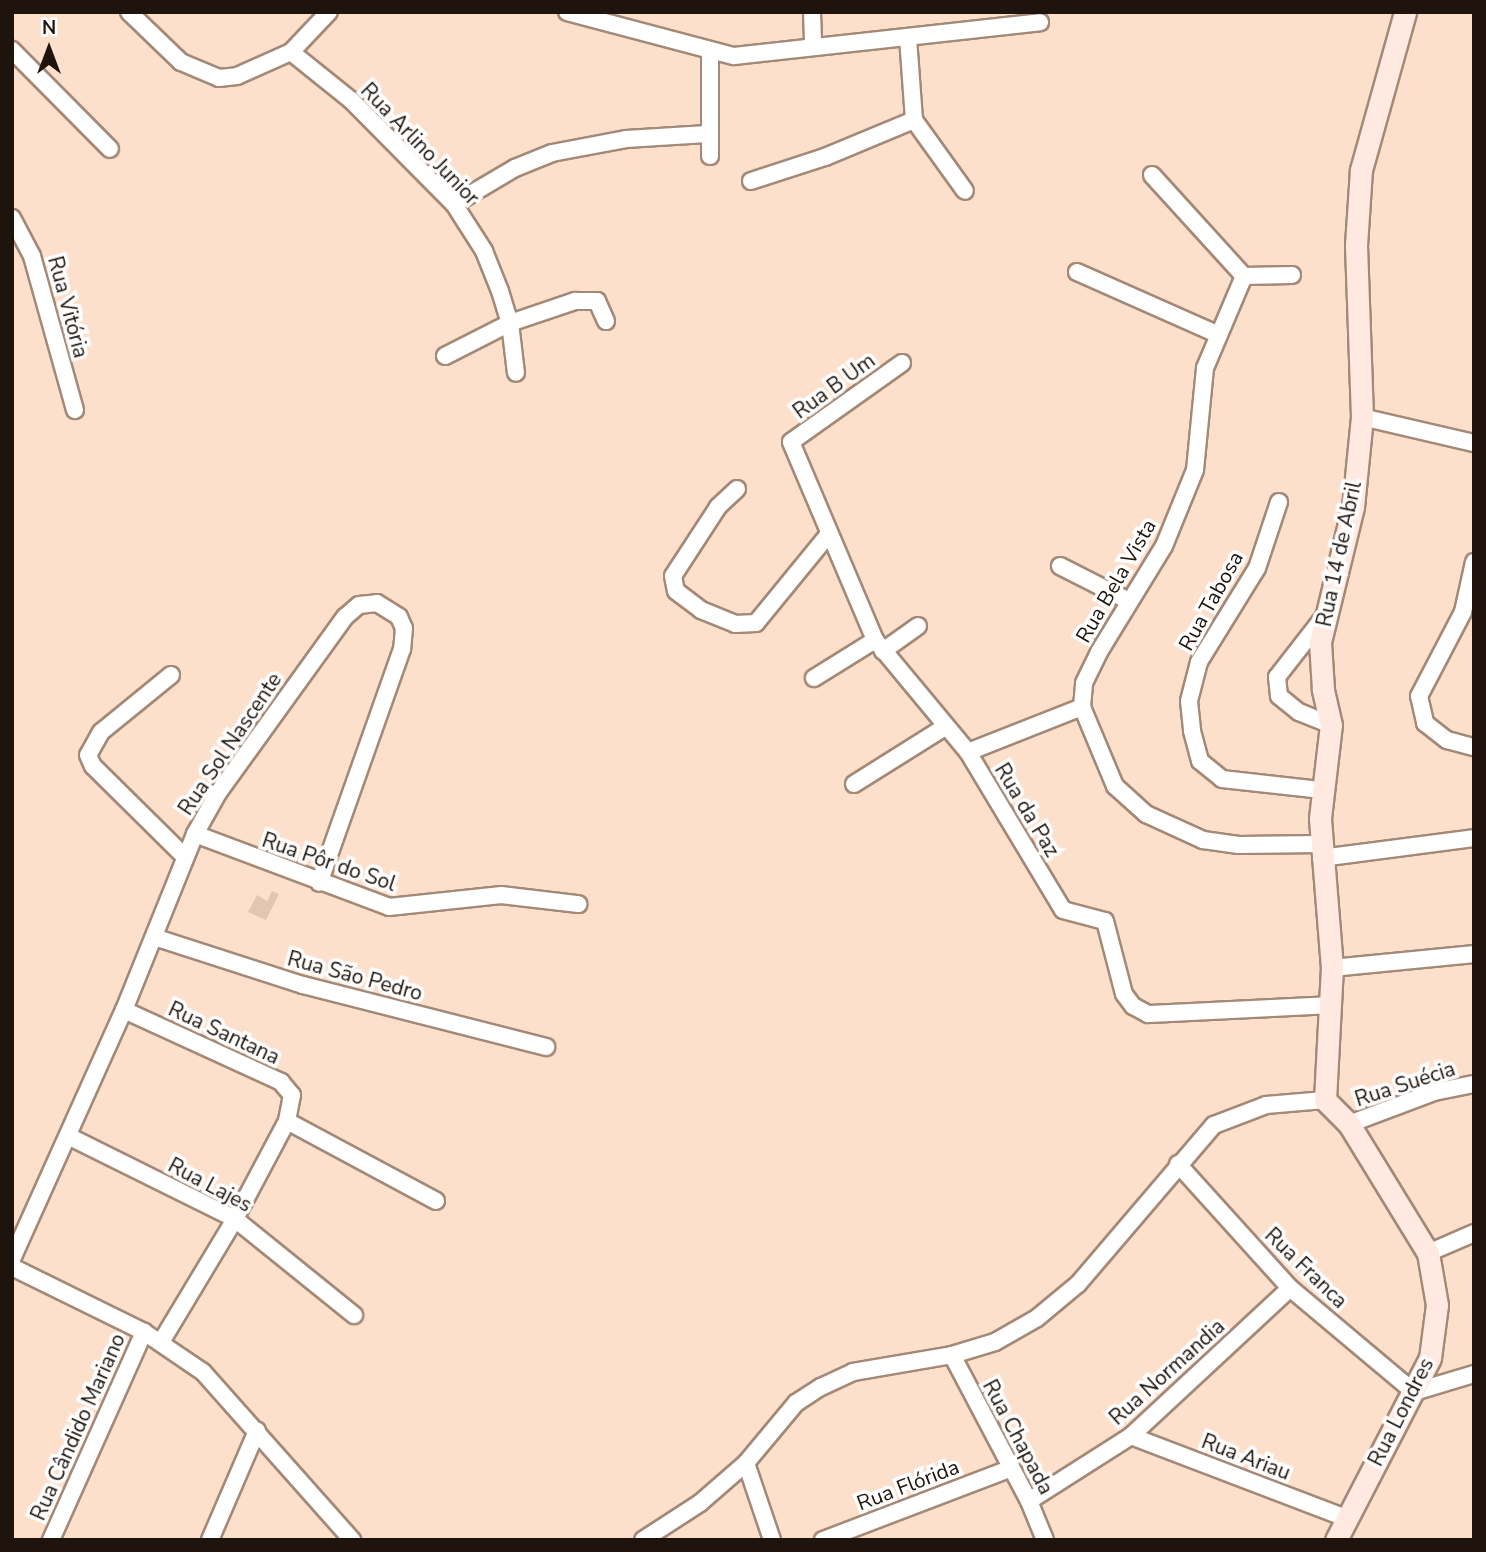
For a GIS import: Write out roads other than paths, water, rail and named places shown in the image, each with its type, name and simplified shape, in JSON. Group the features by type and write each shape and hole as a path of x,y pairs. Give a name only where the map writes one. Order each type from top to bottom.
{"street":[{"path":"129,12 181,62 205,75 237,76 290,52 329,12"},
{"path":"567,12 734,56 1040,22"},
{"path":"812,12 813,47"},
{"name":"Rua 14 de Abril","path":"1325,1100 1332,968 1321,851 1322,790 1330,758 1331,725 1322,689 1324,616 1353,508 1362,417 1356,245 1361,170 1405,12"},
{"path":"908,38 914,120 965,191"},
{"path":"12,50 110,149"},
{"path":"710,51 707,134 710,156"},
{"name":"Rua Arlino Junior","path":"290,52 351,100 454,204 484,251 510,323 516,373"},
{"path":"751,181 825,157 914,120"},
{"path":"454,204 515,168 552,153 626,139 707,134"},
{"path":"1152,175 1244,276 1292,275"},
{"name":"Rua Vitória","path":"12,218 32,256 75,410"},
{"path":"1077,272 1217,334"},
{"name":"Rua Bela Vista","path":"1082,707 1084,683 1129,601 1164,546 1195,470 1205,368 1217,334 1244,276"},
{"path":"445,356 510,323 585,300 600,304 606,321"},
{"name":"Rua B Um","path":"791,442 902,363"},
{"path":"1362,417 1474,443"},
{"name":"Rua da Paz","path":"791,442 828,535 879,645 968,752 1063,910 1075,917 1101,919 1109,927 1124,994 1133,1006 1148,1014 1330,1005"},
{"path":"737,489 685,554 672,580 681,596 721,620 748,624 763,618 798,567 828,535"},
{"name":"Rua Tabosa","path":"1279,502 1257,568 1199,662 1189,701 1192,730 1200,761 1222,779 1322,790"},
{"path":"1474,562 1469,615 1419,696 1425,723 1447,740 1474,747"},
{"path":"1060,566 1129,601"},
{"name":"Rua Sol Nascente","path":"12,1259 124,1010 195,834 218,793 345,617 367,602 386,606 404,628 402,649 319,883"},
{"path":"1324,616 1277,677 1279,696 1299,712 1331,725"},
{"path":"814,678 918,626"},
{"path":"171,675 101,732 88,755 93,766 184,856"},
{"path":"968,752 1082,707 1115,786 1146,814 1203,840 1321,851 1474,838"},
{"path":"854,784 945,727"},
{"name":"Rua Pôr do Sol","path":"195,834 319,883 389,907 501,895 578,904"},
{"name":"Rua São Pedro","path":"154,937 303,985 546,1047"},
{"path":"1332,968 1474,954"},
{"name":"Rua Santana","path":"124,1010 281,1082 290,1088 292,1105"},
{"name":"Rua Suécia","path":"1349,1124 1434,1092 1474,1084"},
{"path":"643,1540 700,1503 746,1463 796,1404 821,1387 853,1372 952,1355 995,1342 1037,1318 1079,1284 1178,1164 1214,1125 1236,1113 1325,1100"},
{"name":"Rua Londres","path":"1325,1100 1349,1124 1428,1253 1435,1282 1435,1331 1430,1358 1336,1540"},
{"name":"Rua Cândido Mariano","path":"161,1342 235,1219 287,1121 292,1105"},
{"path":"287,1121 436,1202"},
{"name":"Rua Lajes","path":"68,1136 235,1219 354,1315"},
{"name":"Rua Franca","path":"1178,1164 1290,1288 1414,1392"},
{"path":"1428,1253 1474,1233"},
{"path":"12,1267 144,1332 202,1372 352,1540"},
{"name":"Rua Normandia","path":"1029,1501 1131,1436 1290,1288"},
{"name":"Rua Cândido Mariano","path":"51,1540 144,1332"},
{"name":"Rua Chapada","path":"952,1355 1009,1469 1029,1501 1045,1540"},
{"path":"1414,1392 1474,1374"},
{"path":"209,1540 257,1431"},
{"name":"Rua Ariau","path":"1131,1436 1346,1518"},
{"path":"746,1463 772,1540"},
{"name":"Rua Flórida","path":"823,1540 1009,1469"}]}
